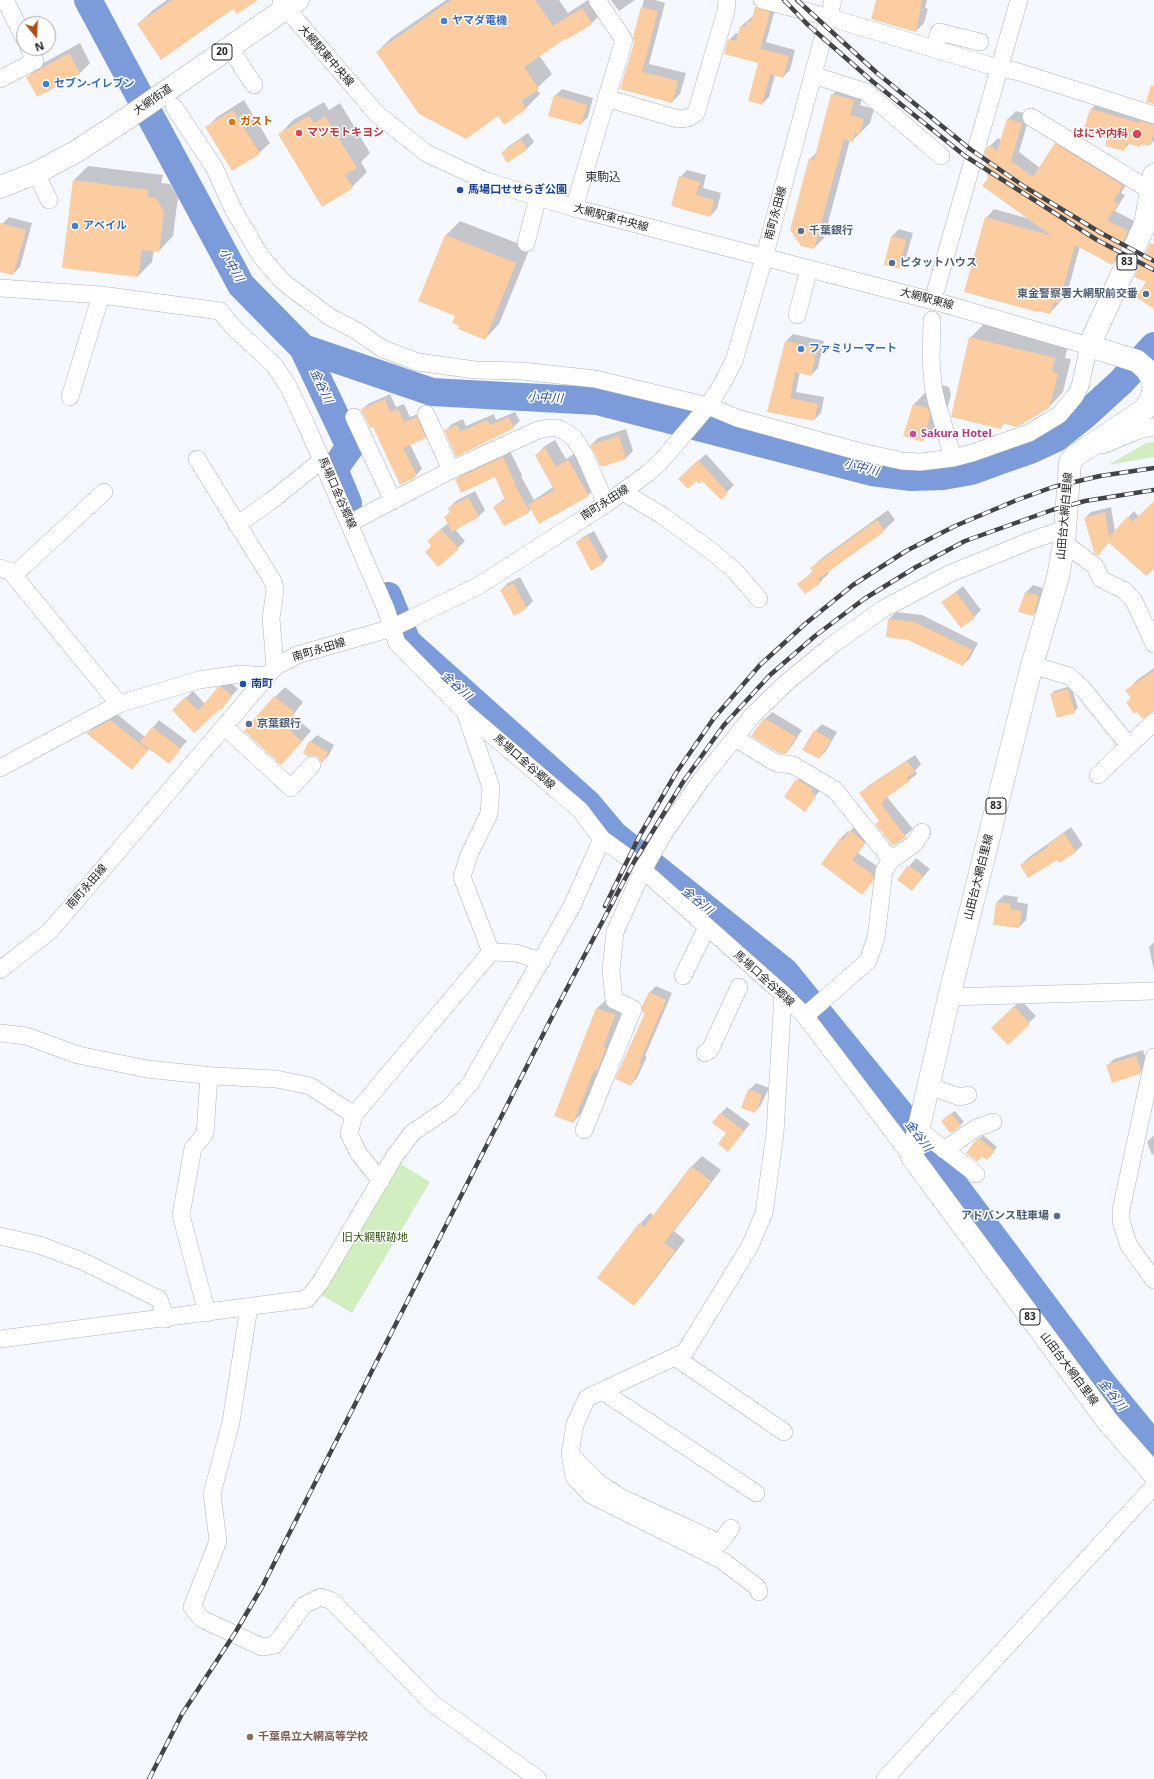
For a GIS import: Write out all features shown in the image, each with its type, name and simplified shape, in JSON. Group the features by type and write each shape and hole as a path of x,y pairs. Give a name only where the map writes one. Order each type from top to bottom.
{"main road":[{"name":"大網街道","path":"0,187 36,173 77,151 128,117 166,102 229,48 288,3"},
{"name":"83","path":"1089,346 1149,226 1152,183"},
{"name":"山田台大網白里線","path":"1089,346 1137,361 1152,387 1145,409 1075,456 1070,462 1068,471 1064,536 1058,577 1032,665 949,997 912,1157 1108,1422 1154,1474"}],"street":[{"path":"5,0 16,22"},
{"path":"574,208 624,40 597,0"},
{"path":"606,98 678,119 688,118 696,114 726,11 727,0"},
{"path":"762,0 828,17 1000,68 1019,72 1154,115"},
{"name":"南町永田線","path":"0,970 50,931 271,672 298,656 392,628 478,586 606,504 648,473 703,412 722,384 734,361 764,258 833,0"},
{"path":"936,289 1019,0"},
{"name":"大網駅東中央線","path":"288,3 376,113 426,152 486,181 574,208 764,258"},
{"path":"935,49 939,32 980,42"},
{"path":"229,48 254,85"},
{"path":"0,79 36,61 33,56"},
{"path":"813,75 866,92 941,156"},
{"path":"166,102 214,167 233,209 260,255 283,282 330,316 357,331 383,349 425,363 475,370 522,371 595,379 703,412 752,422 857,451 902,461 920,462 953,458 1005,442 1029,432 1059,415 1075,396 1080,386 1089,346"},
{"path":"1031,117 1152,183"},
{"path":"36,173 49,200"},
{"path":"526,243 538,197"},
{"name":"大網駅東線","path":"764,258 945,304 1089,346"},
{"path":"797,315 809,269"},
{"path":"0,288 101,295 70,397"},
{"name":"馬場口金谷郷線","path":"101,295 220,311 234,328 274,365 288,386 350,523 386,609 397,643 465,712 580,810 602,839 643,870 783,994 805,1016 912,1157"},
{"path":"932,320 931,359 933,385 953,458"},
{"path":"426,414 451,470"},
{"path":"354,416 393,501"},
{"path":"1075,456 1139,430 1154,427"},
{"path":"350,523 451,470 538,430 548,428 558,428 574,438 584,454 606,504"},
{"path":"0,768 119,704 199,680 240,674 271,672 270,618 275,591 274,583 237,525 198,459"},
{"path":"237,525 271,501 322,460"},
{"path":"104,492 7,572 119,704"},
{"path":"623,492 663,516 710,550 736,572 759,599"},
{"path":"584,1130 633,1009 614,1000 611,970 615,932 643,870 664,833 689,798 753,715 786,683 831,646 883,609 949,574 1032,540 1064,536 1095,566 1101,579 1125,591 1134,601 1154,644"},
{"path":"1032,665 1069,676 1083,689 1129,746"},
{"path":"465,712 491,787 489,814 469,855 462,877 491,952"},
{"path":"1098,775 1154,722"},
{"path":"224,727 291,788 312,765"},
{"path":"735,738 776,763 793,765 834,790 891,860"},
{"path":"805,1016 868,961 876,938 884,871 891,860 914,844 922,832"},
{"path":"0,1339 307,1300 320,1283 394,1157 412,1133 449,1108 471,1082 542,961 571,908 602,839"},
{"path":"684,976 707,927"},
{"path":"491,952 516,953 542,961"},
{"path":"381,1180 359,1154 349,1134 354,1115 491,952"},
{"path":"705,1052 710,1050 739,987"},
{"path":"949,997 1154,991"},
{"path":"759,1592 758,1588 723,1561 591,1495 574,1477 570,1454 575,1424 587,1398 685,1352 750,1246 764,1213 775,1133 783,994"},
{"path":"0,1032 26,1036 78,1055 147,1068 209,1076 276,1080 310,1086 354,1115"},
{"path":"1154,1057 1121,1210 1122,1221 1129,1246 1154,1280"},
{"path":"207,1313 181,1215 193,1148 205,1134 209,1076"},
{"path":"928,1086 960,1097 968,1095"},
{"path":"944,1150 976,1128 993,1122"},
{"path":"918,1129 976,1174"},
{"path":"0,1236 39,1245 82,1261 159,1299 166,1319"},
{"path":"249,1307 231,1422 212,1494 218,1542 192,1607 202,1619 262,1646 275,1645 304,1605 321,1598 332,1601 432,1703 538,1779"},
{"path":"675,1357 784,1432"},
{"path":"602,1391 756,1493"},
{"path":"570,1454 599,1483 622,1498 720,1543 731,1528"},
{"path":"885,1779 1154,1486"}],"green space":[{"path":"1154,442 1154,457 1108,465 1146,443"},
{"name":"旧大網駅跡地","path":"399,1163 430,1182 352,1313 321,1295"}],"building":[{"path":"172,0 258,0 237,14 233,9 161,60 137,24"},
{"path":"451,0 535,0 553,26 582,8 592,24 566,40 565,39 524,67 539,89 521,101 526,109 504,125 498,116 466,139 419,114 376,52"},
{"path":"876,0 922,0 916,32 871,19"},
{"path":"641,7 658,11 642,72 678,81 672,103 620,89 634,43 633,37"},
{"path":"755,7 770,12 760,49 789,56 783,78 770,74 762,105 748,101 758,63 724,54 728,39 736,41 740,26 746,27 747,21 751,22"},
{"path":"69,53 80,74 37,97 26,77"},
{"path":"1151,85 1154,86 1154,104 1146,102"},
{"path":"831,94 854,100 850,115 864,119 860,134 855,133 853,142 844,139 814,249 801,246 790,230 809,158 814,160"},
{"path":"554,95 587,105 581,125 548,116"},
{"path":"1090,109 1139,123 1140,121 1154,125 1154,132 1150,146 1141,144 1140,147 1126,143 1124,151 1105,146 1107,138 1083,132"},
{"path":"233,110 260,154 232,171 205,127"},
{"path":"309,116 314,123 325,116 357,168 345,175 353,188 322,207 278,134"},
{"path":"1007,119 1022,123 1011,161 1033,177 1055,143 1123,186 1113,201 1118,204 1107,220 1128,231 1112,265 1075,245 1059,303 1054,302 1050,314 1037,312 964,292 985,217 1052,236 982,186 988,178 984,157 986,149 989,145 997,151"},
{"path":"521,139 527,150 507,163 501,153"},
{"path":"679,176 700,182 696,195 714,200 710,217 671,206"},
{"path":"73,180 149,190 147,197 156,198 164,212 159,252 142,250 138,277 62,268"},
{"path":"0,223 26,230 13,275 0,272"},
{"path":"445,235 516,263 485,340 458,329 459,326 452,323 455,316 418,301"},
{"path":"891,236 906,240 899,269 884,265"},
{"path":"1150,243 1154,244 1154,309 1136,297 1146,282 1134,277"},
{"path":"969,337 1055,358 1052,372 1058,374 1049,408 1017,427 1002,423 1001,429 951,417"},
{"path":"785,341 817,348 811,376 795,372 790,398 818,404 814,421 767,412"},
{"path":"385,399 390,412 398,409 404,422 417,417 426,438 403,448 417,476 400,485 373,427 370,428 361,409"},
{"path":"913,404 928,408 930,416 923,442 903,436"},
{"path":"509,417 514,428 456,457 444,430 457,425 460,432 487,420 490,425"},
{"path":"619,436 626,459 601,467 590,445"},
{"path":"545,448 556,467 568,460 589,496 539,524 528,505 554,490 535,455"},
{"path":"503,457 515,483 514,484 530,512 504,526 493,507 505,500 495,477 461,493 455,479"},
{"path":"698,460 728,493 721,500 702,481 699,484 696,481 688,489 678,479"},
{"path":"468,497 479,517 452,532 444,517 450,513 448,508"},
{"path":"1154,501 1154,569 1146,576 1108,542 1098,556 1094,552 1084,518 1105,512 1109,537 1128,516 1132,522"},
{"path":"877,520 885,531 818,579 810,568"},
{"path":"441,529 459,549 438,567 425,552 431,546 427,541"},
{"path":"588,536 603,564 591,571 576,542"},
{"path":"813,572 821,583 805,594 797,584"},
{"path":"513,583 527,608 514,616 500,590"},
{"path":"956,592 975,618 961,628 941,602"},
{"path":"1025,592 1039,596 1033,616 1018,612"},
{"path":"888,619 914,622 972,650 963,666 908,640 886,637"},
{"path":"1154,671 1154,711 1143,719 1137,712 1134,714 1126,702 1131,698 1125,690"},
{"path":"218,687 221,687 232,696 221,710 220,709 194,733 172,710 185,697 198,711"},
{"path":"1068,689 1075,713 1057,718 1050,694"},
{"path":"274,696 294,712 284,725 302,742 281,765 244,731"},
{"path":"764,718 796,737 786,754 779,753 751,736"},
{"path":"110,720 148,750 132,770 86,733"},
{"path":"152,727 181,749 169,764 140,742"},
{"path":"814,730 831,740 819,759 802,750"},
{"path":"309,741 328,752 322,763 318,757 314,755 308,756 303,753"},
{"path":"907,761 915,772 907,777 910,781 883,800 884,802 881,804 906,837 893,846 875,824 879,821 859,793"},
{"path":"796,779 813,789 811,792 816,796 805,812 784,797"},
{"path":"850,830 865,843 852,860 873,875 873,881 862,895 821,864 840,838 843,840"},
{"path":"1064,833 1076,852 1059,863 1057,860 1028,878 1020,865 1048,847 1047,845"},
{"path":"908,865 923,876 912,891 897,880"},
{"path":"996,902 1011,904 1010,909 1022,911 1019,928 993,925"},
{"path":"649,992 666,1000 639,1063 641,1064 631,1086 615,1079 645,1013 642,1012 642,1006"},
{"path":"1014,1006 1030,1024 1008,1045 991,1028"},
{"path":"596,1008 615,1015 603,1047 606,1048 597,1071 594,1070 573,1123 554,1116"},
{"path":"1136,1056 1141,1071 1140,1074 1112,1083 1106,1065"},
{"path":"748,1089 762,1095 755,1113 741,1108"},
{"path":"720,1113 744,1131 728,1152 718,1144 726,1133 712,1123"},
{"path":"951,1113 961,1126 950,1133 941,1121"},
{"path":"979,1138 995,1151 987,1160 982,1156 977,1162 966,1153"},
{"path":"691,1166 711,1181 664,1243 675,1251 634,1306 597,1278 639,1223 644,1227"}],"waterway":[{"name":"小中川","path":"88,0 241,285 303,348 432,392 597,401 872,472 911,477 943,476 971,471 1030,450 1056,438 1086,414 1121,382 1154,346"},
{"name":"金谷川","path":"303,348 350,447 334,469 348,503"},
{"name":"金谷川","path":"388,596 407,642 588,804 614,835 785,972 904,1118 1102,1383 1154,1446"}],"railway":[{"path":"784,0 807,24 872,81 965,156 1097,240 1154,270"},
{"path":"797,0 877,73 970,149 1025,187 1101,233 1154,261"},
{"path":"605,906 640,835 676,773 714,718 760,665 805,624 853,585 906,551 955,526 1017,500 1053,487 1100,476 1154,468"},
{"path":"149,1779 182,1714 235,1633 262,1587 555,1011 634,862 683,782 724,725 770,675 815,636 864,599 916,567 965,541 1052,510 1085,501 1154,490"}],"place":[{"name":"ヤマダ電機","path":"444,21"},
{"name":"セブン-イレブン","path":"46,84"},
{"name":"ガスト","path":"232,122"},
{"name":"マツモトキヨシ","path":"299,133"},
{"name":"はにや内科","path":"1137,134"},
{"name":"馬場口せせらぎ公園","path":"460,190"},
{"name":"アベイル","path":"75,226"},
{"name":"千葉銀行","path":"801,231"},
{"name":"ピタットハウス","path":"892,263"},
{"name":"東金警察署大網駅前交番","path":"1146,294"},
{"name":"ファミリーマート","path":"801,349"},
{"name":"Sakura Hotel","path":"913,434"},
{"name":"南町","path":"243,684"},
{"name":"京葉銀行","path":"249,724"},
{"name":"アドバンス駐車場","path":"1057,1216"},
{"name":"千葉県立大網高等学校","path":"250,1737"}],"district":[{"name":"東駒込","path":"603,178"}]}
